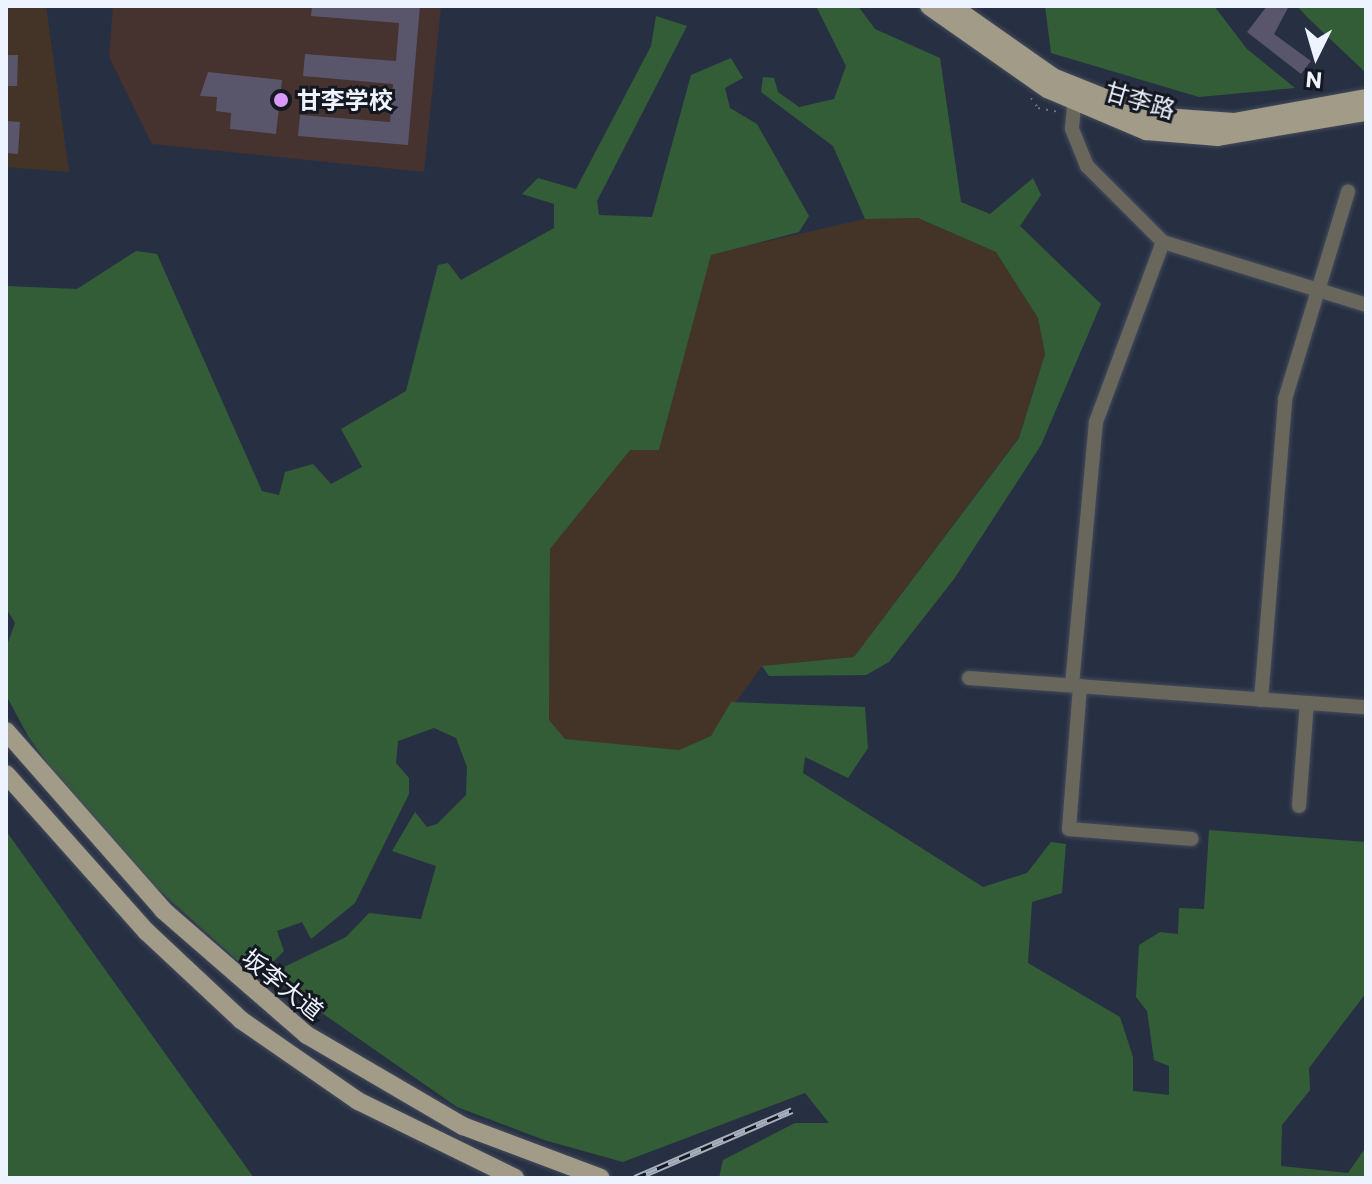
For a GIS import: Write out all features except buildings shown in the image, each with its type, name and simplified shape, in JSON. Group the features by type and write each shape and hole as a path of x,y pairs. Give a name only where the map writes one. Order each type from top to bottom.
{"main road":[{"name":"甘李路","path":"929,6 1074,96 1146,131 1193,137 1366,112"},
{"name":"甘李路","path":"952,6 1074,96 1150,116 1205,123 1366,98"},
{"name":"坂李大道","path":"6,731 163,910 258,997 369,1074 516,1148 601,1178"},
{"path":"6,774 147,932 241,1020 358,1101 483,1166 515,1178"}],"street":[{"path":"1074,96 1087,166 1163,242 1366,305"},
{"path":"1261,700 1285,399 1348,191"},
{"path":"1163,242 1096,422 1076,685 1069,829 1192,839"},
{"path":"969,678 1366,707"},
{"path":"1299,806 1307,703"}],"shaded area":[{"path":"6,6 46,6 69,172 6,167"},
{"name":"甘李学校","path":"113,6 441,6 424,172 152,144 109,57"},
{"path":"918,218 996,252 1038,318 1045,354 1019,437 854,657 762,666 711,736 679,750 564,739 549,720 550,549 630,449 659,450 711,254 865,219"}],"green space":[{"path":"816,6 858,6 875,29 940,58 961,202 990,214 1033,178 1041,195 1020,226 1101,304 1041,445 954,579 889,662 866,675 769,676 762,666 854,657 1019,438 1045,354 1038,318 996,252 918,218 865,219 833,146 761,92 763,77 774,78 778,92 799,107 834,99 846,66"},
{"path":"1045,6 1214,6 1247,49 1295,88 1199,97 1051,53"},
{"path":"1297,6 1366,6 1366,73 1307,17"},
{"path":"656,16 687,26 597,201 599,215 652,217 691,75 731,58 743,78 725,88 730,108 757,124 809,216 799,232 711,255 659,450 630,450 550,549 549,720 565,739 679,750 711,736 731,702 865,707 868,748 848,778 805,757 803,773 983,887 1027,873 1051,842 1066,844 1062,893 1032,902 1028,963 1120,1017 1133,1057 1133,1091 1169,1095 1169,1066 1154,1060 1147,1011 1136,997 1139,945 1160,932 1178,934 1179,908 1204,909 1209,830 1366,842 1366,993 1309,1068 1310,1090 1282,1125 1281,1166 1348,1173 1366,1147 1366,1178 719,1178 723,1160 795,1123 829,1123 805,1093 623,1162 544,1140 457,1107 276,981 280,969 346,937 369,913 421,919 436,866 392,851 415,812 427,827 437,824 466,795 467,767 456,738 434,728 398,741 396,763 409,778 409,794 355,903 311,939 302,922 277,931 284,951 257,978 142,875 74,802 28,736 6,695 6,648 15,623 6,608 6,286 77,289 136,251 157,254 262,491 279,495 285,472 313,464 331,484 362,467 341,429 406,391 438,265 448,263 461,280 554,228 554,204 522,194 538,178 576,189 651,46"},
{"path":"6,830 9,835 254,1178 6,1178"}],"railway":[{"path":"635,1178 792,1110"}],"place":[{"name":"甘李学校","path":"281,100"}]}
